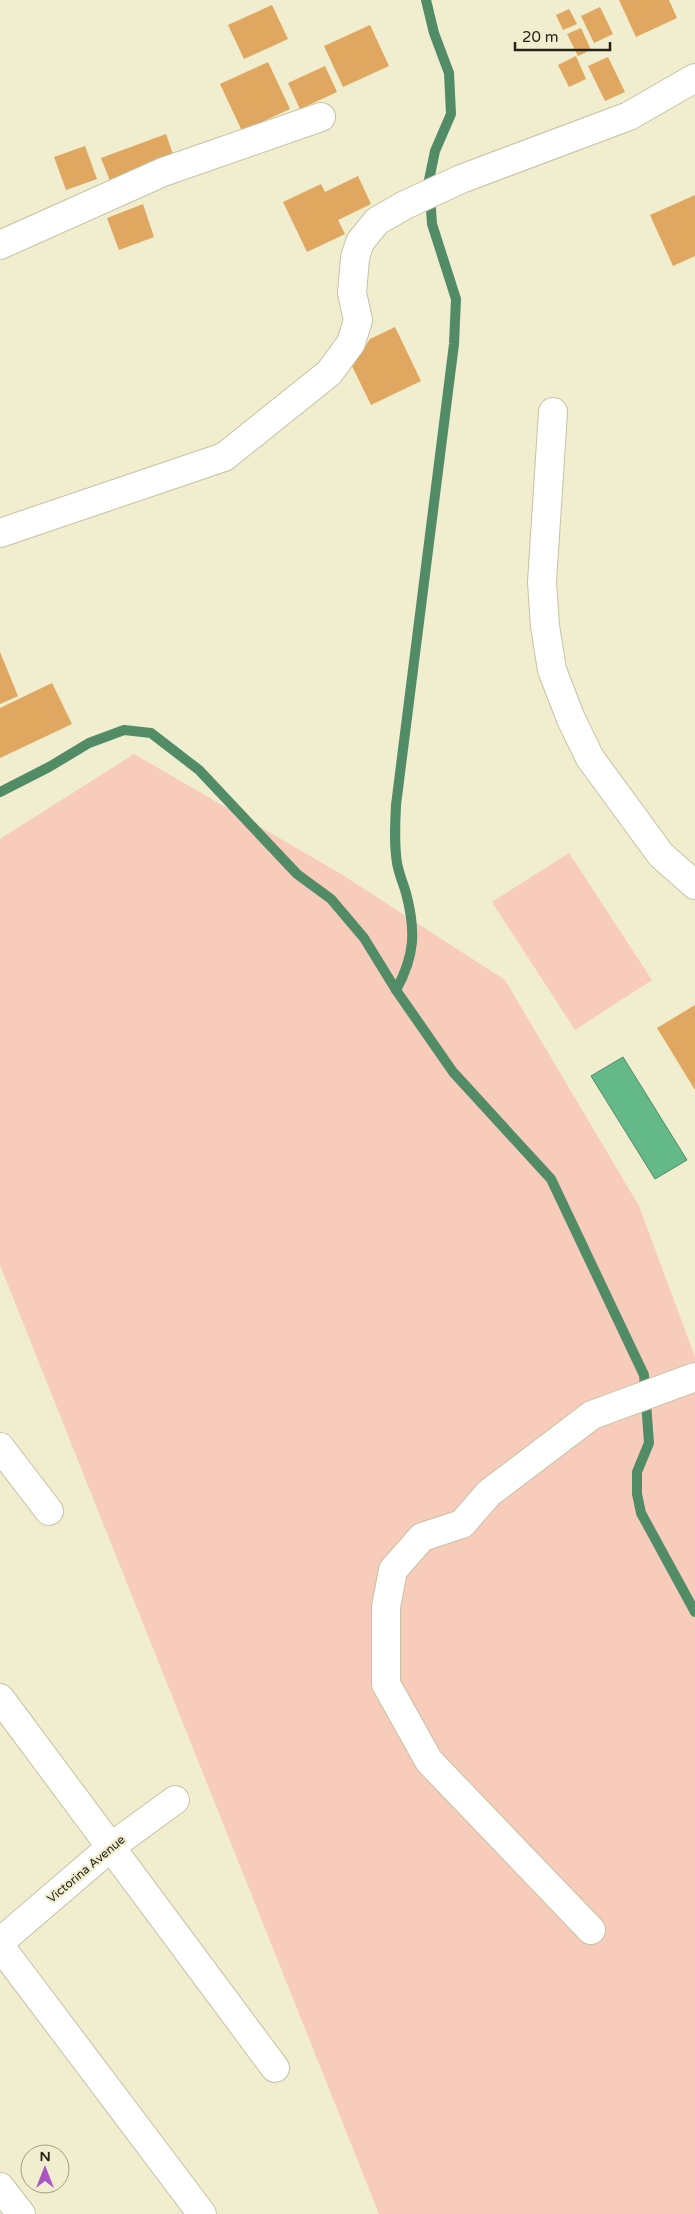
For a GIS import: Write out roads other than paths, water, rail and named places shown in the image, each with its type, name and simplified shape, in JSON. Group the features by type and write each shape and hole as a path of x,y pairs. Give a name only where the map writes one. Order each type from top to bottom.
{"street":[{"path":"0,533 224,457 329,373 351,343 358,320 352,294 355,258 360,242 377,221 405,205 461,179 629,116 695,78"},
{"path":"0,245 163,172 321,117"},
{"path":"553,412 542,582 545,626 552,670 571,719 590,758 662,855 695,885"},
{"path":"592,1930 429,1761 386,1684 386,1607 393,1570 422,1537 462,1524 490,1493 592,1415 690,1378"},
{"path":"0,1447 49,1511"},
{"path":"0,1698 112,1846 275,2068"},
{"name":"Victorina Avenue","path":"0,1942 112,1846 175,1800"},
{"path":"0,1946 202,2214"},
{"path":"0,2187 21,2214"}],"waterway":[{"path":"396,990 407,966 412,943 409,907 396,856 396,805 454,344 456,299 432,224 429,180 435,151 451,114 449,73 434,33 426,0"},
{"path":"0,792 49,767 89,743 124,730 151,733 199,770 297,874 331,899 364,938 396,990 453,1072 551,1179 644,1375 649,1443 637,1472 637,1494 641,1513 695,1612"}]}
